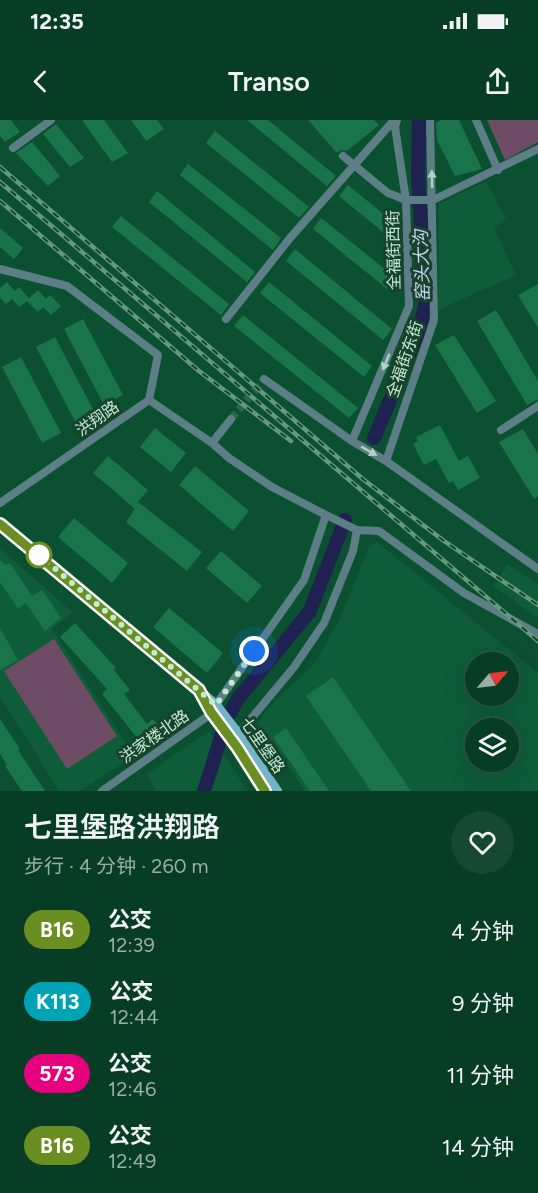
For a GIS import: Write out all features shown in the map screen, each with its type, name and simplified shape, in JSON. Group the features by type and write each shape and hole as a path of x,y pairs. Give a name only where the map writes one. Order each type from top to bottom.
{"main road":[{"name":"七里堡路","path":"0,524 199,690 277,791"},
{"name":"七里堡路","path":"236,738 265,791"}],"street":[{"path":"13,148 51,120"},
{"path":"226,318 290,238 395,120"},
{"name":"全福街西街","path":"352,441 409,306 406,200 395,120"},
{"name":"全福街东街","path":"386,461 434,320 430,120"},
{"path":"476,120 498,170"},
{"path":"343,156 388,194 406,200 433,200 538,149"},
{"path":"0,269 67,286 158,355 149,400 230,458 272,486 326,515 357,530 379,531 464,593 538,634"},
{"path":"264,379 352,441 386,461 538,569"},
{"name":"洪翔路","path":"0,503 149,400"},
{"path":"501,430 538,406"},
{"path":"212,443 231,419"},
{"name":"洪家楼北路","path":"102,791 213,708 304,580 326,515"},
{"path":"236,738 294,667 324,623 353,551 357,530"}],"shaded area":[{"path":"487,120 538,120 538,142 505,160"},
{"path":"486,181 506,220 494,228 516,275 438,310 439,204"},
{"path":"377,542 512,652 465,652 465,706 519,706 519,658 538,673 538,791 305,791 258,724 268,708 316,662 340,618 369,547"},
{"path":"0,548 73,613 52,629 134,756 80,791 59,791 0,696"},
{"path":"508,564 538,585 538,618 493,586"},
{"path":"54,639 117,736 67,769 4,671"},
{"path":"209,731 247,791 156,791 146,775"}],"building":[{"path":"0,120 11,120 20,132 5,142 0,136"},
{"path":"82,120 104,120 128,153 112,162"},
{"path":"131,120 157,120 164,129 146,141"},
{"path":"247,120 268,120 336,176 327,186"},
{"path":"308,120 374,120 379,125 347,151 341,150 337,153"},
{"path":"441,120 459,120 482,169 455,176 437,140 436,123"},
{"path":"56,124 84,158 70,167 43,134"},
{"path":"215,131 309,207 299,218 206,143"},
{"path":"32,142 60,176 48,186 16,153"},
{"path":"188,164 281,238 273,250 180,175"},
{"path":"348,185 398,226 389,237 339,196"},
{"path":"157,191 255,272 247,282 149,202"},
{"path":"121,216 229,304 221,315 112,227"},
{"path":"321,218 396,278 387,289 313,229"},
{"path":"0,228 23,248 14,259 0,247"},
{"path":"295,249 392,329 383,340 286,261"},
{"path":"7,282 15,291 19,287 29,298 38,290 46,299 50,295 61,306 51,315 43,307 38,312 27,301 19,307 12,299 6,304 0,298 0,288"},
{"path":"269,282 372,366 364,377 260,293"},
{"path":"538,284 538,328 518,295"},
{"path":"496,310 538,381 538,399 527,405 477,321"},
{"path":"243,315 358,408 349,418 234,326"},
{"path":"83,319 123,395 104,405 64,329"},
{"path":"454,335 496,401 477,413 435,345"},
{"path":"55,337 95,413 76,423 36,347"},
{"path":"21,357 61,433 42,443 2,367"},
{"path":"440,425 459,461 468,456 480,478 458,490 453,481 449,483 436,459 424,465 413,444 418,441 416,437"},
{"path":"155,428 186,453 171,472 140,447"},
{"path":"523,429 538,454 538,496 534,499 499,442"},
{"path":"108,456 148,490 138,502 202,552 187,571 126,522 135,509 93,473"},
{"path":"195,466 249,511 233,531 179,485"},
{"path":"74,518 128,563 112,583 58,537"},
{"path":"221,551 262,586 247,603 206,568"},
{"path":"0,560 6,565 10,563 32,596 42,590 61,618 45,631 26,603 18,609 0,582"},
{"path":"169,608 223,653 207,673 153,627"},
{"path":"75,623 116,668 114,670 130,690 124,694 147,724 153,719 166,735 147,750 102,694 107,689 60,637"},
{"path":"0,628 18,660 0,670"},
{"path":"333,677 411,791 371,791 306,696"},
{"path":"0,719 45,791 22,791 5,766 7,765 0,754"},
{"path":"286,728 329,791 310,791 273,737"}],"waterway":[{"name":"窑头大沟","path":"374,438 418,333 426,302 418,177 419,120"},
{"name":"窑头大沟","path":"204,791 227,718 238,699 310,611 345,520"}],"tunnel":[{"path":"231,419 264,379"}],"railway":[{"path":"0,167 364,480 444,541 538,605"},
{"path":"0,182 538,641"},
{"path":"0,201 199,371 291,441"}],"bus line":[{"name":"B16","path":"0,524 199,690 211,712 265,791"}],"route":[{"path":"39,555 216,705 254,651"}]}
